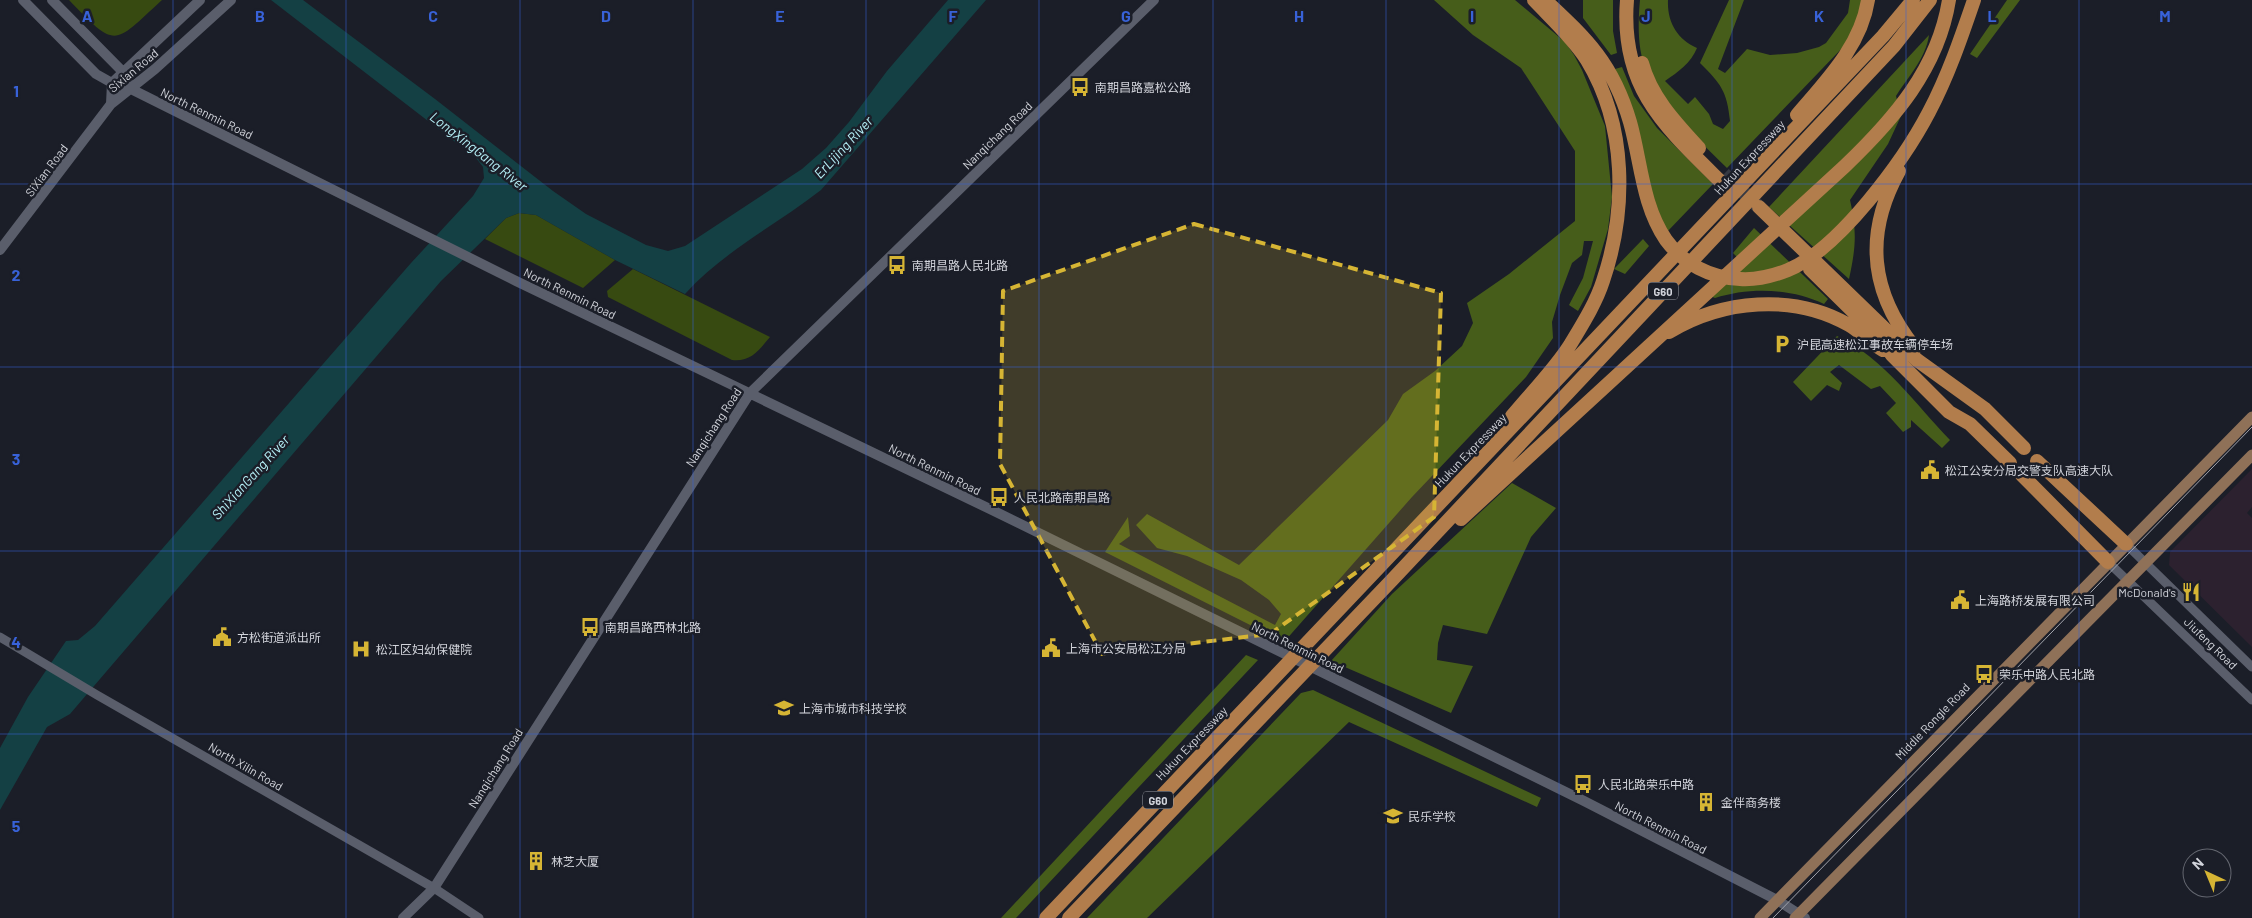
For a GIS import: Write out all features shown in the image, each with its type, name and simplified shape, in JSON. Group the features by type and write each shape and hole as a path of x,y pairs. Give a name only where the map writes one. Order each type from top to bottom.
{"highway":[{"path":"1380,567 1525,400 1568,347 1593,304 1603,283 1609,261 1615,236 1620,186 1616,143 1608,107 1587,61 1572,40 1534,0"},
{"path":"1545,0 1581,33 1598,53 1615,84 1630,122 1648,202 1655,221 1674,250 1696,267 1710,274 1728,278 1748,279 1789,270 1817,252 1839,233 1860,210 1909,147"},
{"path":"1627,0 1626,33 1630,56 1645,96 1669,131 1721,177 1665,109 1645,73 1636,34 1636,0"},
{"path":"1658,275 1839,64 1851,47 1860,28 1868,0"},
{"name":"Hukun Expressway","path":"1046,918 1658,275 1883,36 1913,0"},
{"name":"G60","path":"1069,918 1392,580 1894,46 1930,0"},
{"path":"1392,580 1845,166 1902,106 1921,78 1942,33 1949,0"},
{"path":"1934,373 1904,334 1890,311 1881,286 1876,260 1876,234 1882,208 1909,147 1947,75 1974,0"},
{"path":"2010,463 1970,424 1949,412 1892,355 1881,340 1756,211 1917,360 1985,408 2024,448"},
{"path":"1642,350 1671,331 1696,319 1728,307 1762,304 1792,306 1821,313 1849,325 1875,346 1892,355"},
{"path":"2037,460 2126,544"},
{"path":"2022,475 2108,562"}],"main road":[{"name":"North Renmin Road","path":"23,0 96,74 112,83 131,89 433,240 1584,801 1777,900 1800,917"},
{"path":"52,0 123,72 131,89"},
{"name":"Sixian Road","path":"111,104 112,83 200,0"},
{"name":"Sixian Road","path":"111,104 131,89 231,0"},
{"name":"Nanqichang Road","path":"403,918 434,888 750,393 1154,0"},
{"name":"SiXian Road","path":"0,250 111,104"},
{"name":"Middle Rongle Road","path":"1760,918 2252,417"},
{"path":"1800,917 2252,455"}],"street":[{"name":"Jiufeng Road","path":"2126,544 2252,666"},
{"name":"Jiufeng Road","path":"2108,562 2252,700"},
{"name":"North Xilin Road","path":"0,637 97,695 434,888 480,918"}],"highlighted area":[{"path":"1194,224 1441,293 1434,517 1270,634 1102,654 1000,464 1003,291"}],"shaded area":[{"path":"2252,469 2252,507 2247,513 2252,518 2252,647 2169,565 2170,552"}],"green space":[{"path":"69,0 162,0 134,26 124,33 115,36 107,34 97,27"},
{"path":"1434,0 1515,0 1565,42 1582,70 1605,126 1612,197 1608,229 1591,287 1578,311 1569,305 1583,278 1593,241 1584,241 1582,255 1572,263 1552,322 1553,338 1526,377 1412,497 1284,642 1105,552 1128,517 1130,536 1119,544 1275,625 1281,614 1269,600 1241,580 1187,556 1157,548 1136,525 1147,514 1239,565 1388,420 1403,394 1435,371 1462,346 1473,323 1467,303 1509,274 1575,221 1575,151 1521,68 1473,35"},
{"path":"1583,0 1613,0 1613,31 1617,53 1611,55 1583,18"},
{"path":"1640,0 1668,0 1669,16 1675,29 1684,40 1697,48 1688,63 1665,81 1688,104 1695,97 1709,114 1713,124 1723,129 1730,121 1725,95 1718,83 1700,63 1729,0 1744,0 1718,69 1725,73 1747,49 1770,55 1797,53 1819,47 1826,43 1848,13 1850,0 1862,0 1861,13 1845,45 1727,168 1673,111 1647,71 1640,46"},
{"path":"2007,0 2020,0 1977,58 1970,54"},
{"path":"1929,35 1924,52 1916,67 1896,96 1901,116 1888,144 1850,200 1855,239 1849,279 1769,207"},
{"path":"1622,67 1634,96 1657,128 1713,184 1666,233 1657,219 1615,69"},
{"path":"519,213 536,215 615,260 583,288 485,239 506,218"},
{"path":"1754,228 1828,299 1824,304 1798,295 1770,291 1742,292 1715,298 1710,296 1743,263 1733,253"},
{"path":"1643,239 1649,246 1625,274 1614,269"},
{"path":"633,269 770,337 754,354 744,359 732,360 608,297 607,291"},
{"path":"1837,336 1854,345 1884,369 1950,440 1942,448 1911,420 1911,427 1903,432 1886,413 1896,403 1880,386 1871,389 1839,365 1830,372 1842,383 1839,391 1827,385 1811,401 1793,382"},
{"path":"1512,483 1556,508 1531,537 1487,634 1443,625 1438,643 1437,660 1473,666 1451,713 1331,661 1392,594"},
{"path":"1246,655 1258,660 1016,918 1001,918"},
{"path":"1313,690 1541,798 1537,807 1349,722 1147,918 1087,918 1301,693"}],"water":[{"path":"271,0 303,0 553,191 586,214 646,245 668,251 685,246 802,169 826,148 849,122 887,71 948,0 986,0 821,190 733,251 685,294 615,260 536,215 519,213 506,218 441,281 70,714 47,727 0,810 0,748 28,697 66,641 78,640 95,626 411,263 473,196 484,178 483,167 476,158"}],"tunnel":[{"path":"1724,174 1759,207"}],"tram line":[{"path":"1773,918 2252,427"}],"place":[{"name":"南期昌路嘉松公路","path":"1080,87"},
{"name":"南期昌路人民北路","path":"897,265"},
{"name":"沪昆高速松江事故车辆停车场","path":"1782,344"},
{"name":"松江公安分局交警支队高速大队","path":"1930,470"},
{"name":"人民北路南期昌路","path":"999,497"},
{"name":"McDonald's","path":"2191,592"},
{"name":"上海路桥发展有限公司","path":"1960,600"},
{"name":"南期昌路西林北路","path":"590,627"},
{"name":"方松街道派出所","path":"222,637"},
{"name":"上海市公安局松江分局","path":"1051,648"},
{"name":"松江区妇幼保健院","path":"361,649"},
{"name":"荣乐中路人民北路","path":"1984,674"},
{"name":"上海市城市科技学校","path":"784,708"},
{"name":"人民北路荣乐中路","path":"1583,784"},
{"name":"金伴商务楼","path":"1706,802"},
{"name":"民乐学校","path":"1393,816"},
{"name":"林芝大厦","path":"536,861"}],"water label":[{"name":"ErLijing River","path":"843,147"},
{"name":"LongXingGang River","path":"479,151"},
{"name":"ShiXianGang River","path":"250,477"}]}
